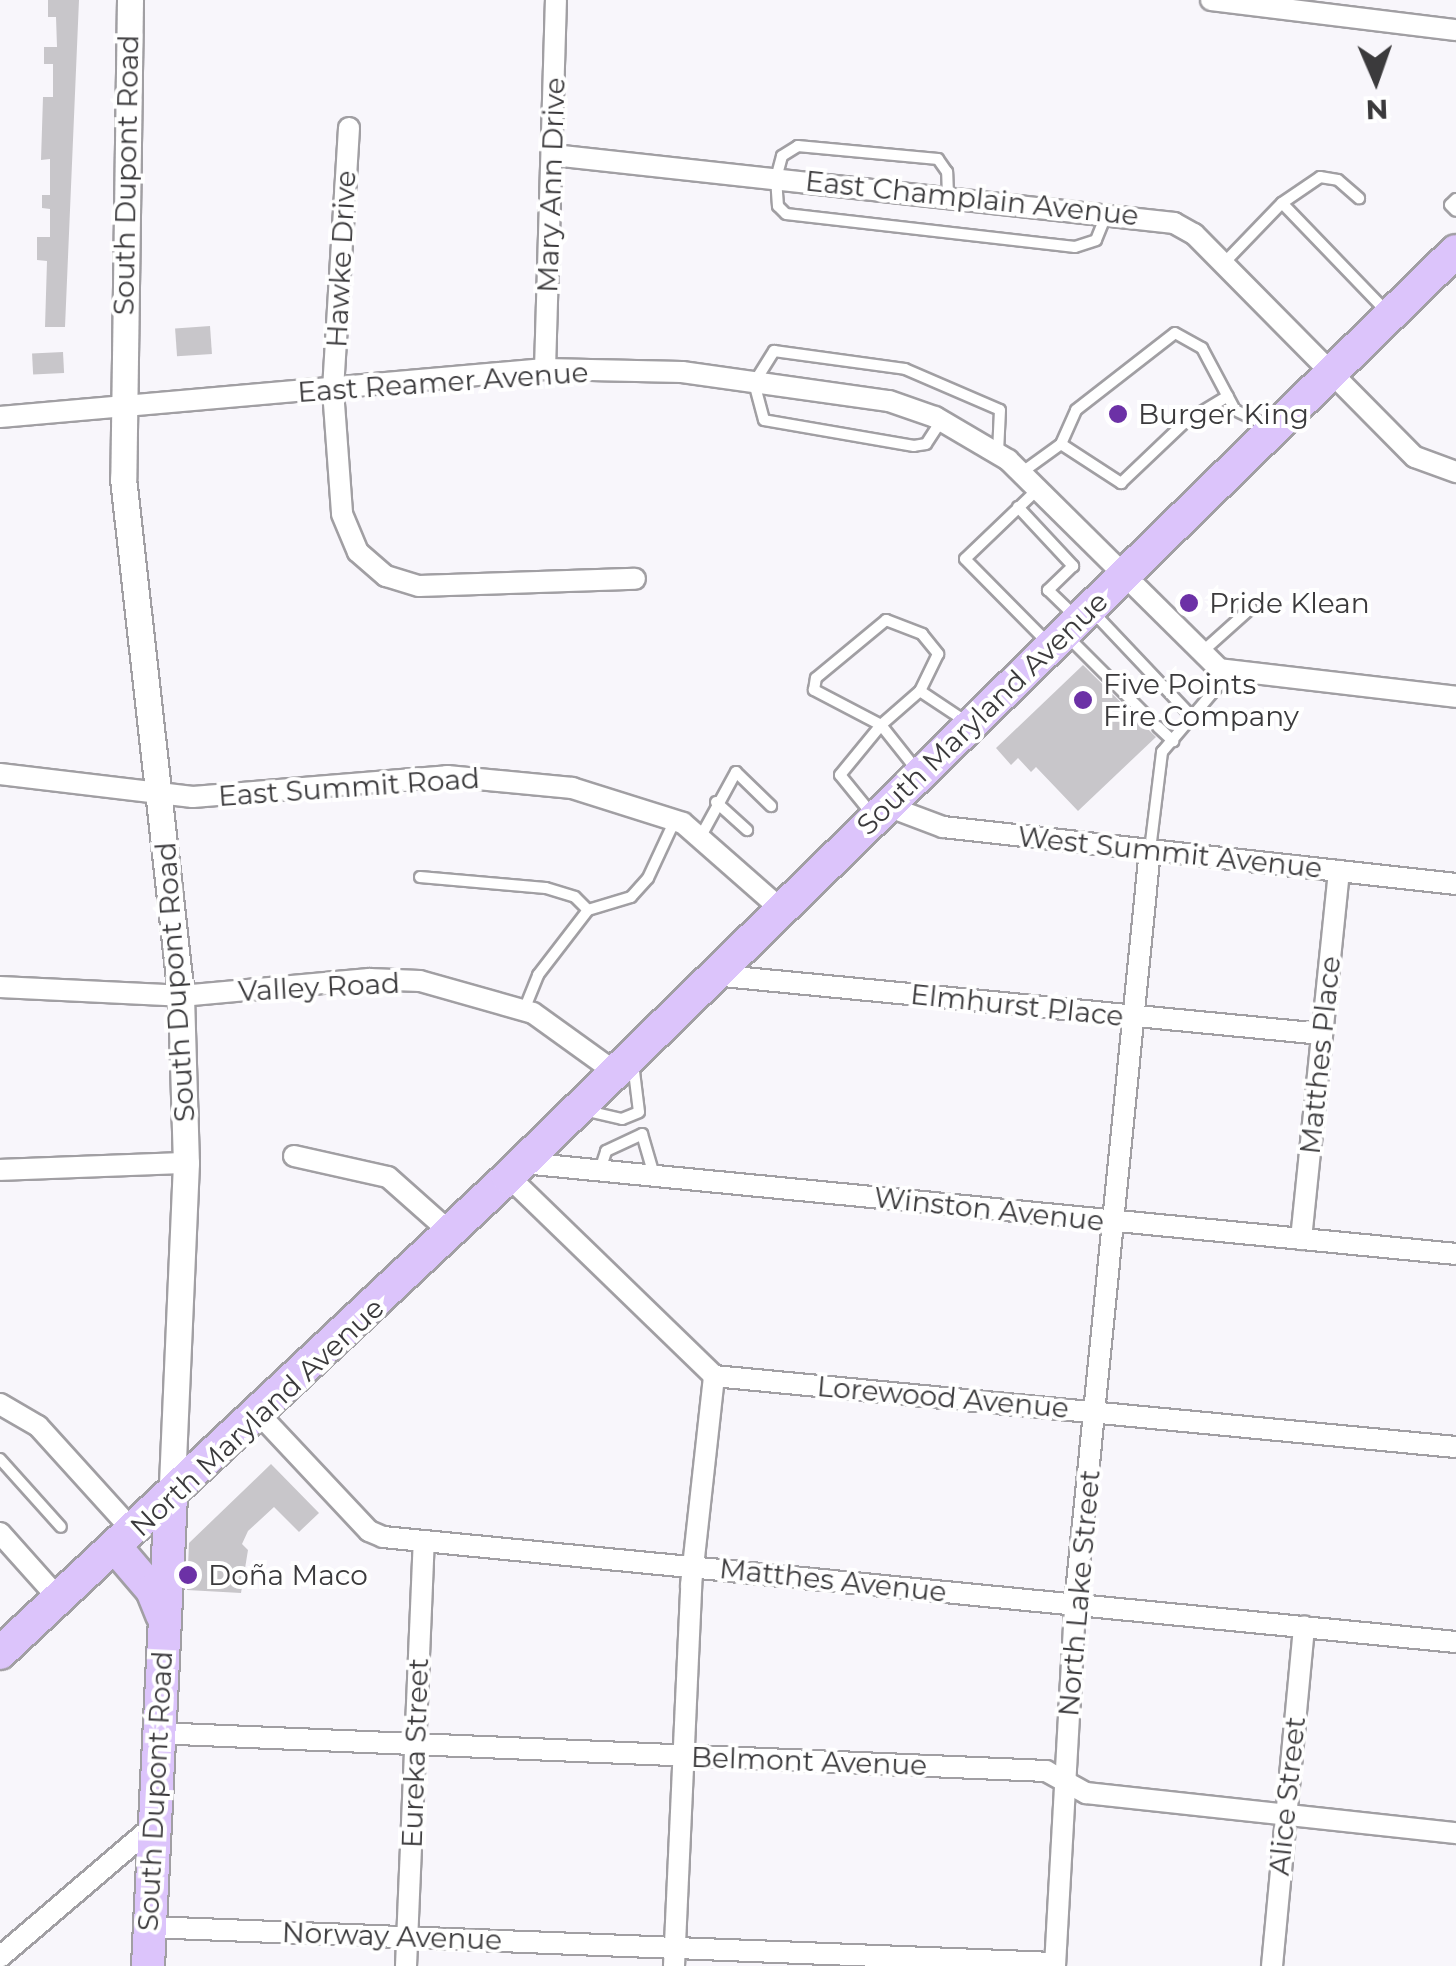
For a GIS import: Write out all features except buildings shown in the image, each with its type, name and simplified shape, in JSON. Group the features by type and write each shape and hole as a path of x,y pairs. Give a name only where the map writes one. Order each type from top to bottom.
{"main road":[{"name":"South Maryland Avenue","path":"516,1170 1456,251"},
{"name":"North Maryland Avenue","path":"0,1653 260,1416 516,1170"},
{"name":"South Dupont Road","path":"148,1966 155,1733 170,1500"},
{"path":"126,1541 164,1619"}],"street":[{"name":"South Dupont Road","path":"130,0 120,408 182,996 186,1163 170,1500"},
{"name":"Mary Ann Drive","path":"545,369 556,0"},
{"path":"1211,0 1456,30"},
{"name":"Hawke Drive","path":"348,128 333,390 347,534 386,576 452,588 636,579"},
{"name":"East Champlain Avenue","path":"553,155 1108,212 1174,223 1224,264 1414,457 1456,472"},
{"name":"East Reamer Avenue","path":"120,408 545,369 682,372 889,401 942,421 998,454 1126,572 1201,653 1230,672"},
{"path":"0,417 120,408"},
{"path":"1230,672 1456,697"},
{"name":"East Summit Road","path":"0,774 162,795 503,777 617,798 675,820 702,836 781,909"},
{"name":"West Summit Avenue","path":"881,812 942,827 1456,884"},
{"name":"North Lake Street","path":"1055,1964 1075,1604 1150,850"},
{"name":"Matthes Place","path":"1301,1239 1339,871"},
{"name":"Elmhurst Place","path":"713,975 1322,1034"},
{"name":"Valley Road","path":"0,987 182,996 369,979 463,988 524,1010 623,1064"},
{"path":"294,1156 388,1178 450,1232"},
{"path":"0,1170 186,1163"},
{"path":"516,1170 714,1376 693,1566 675,1957"},
{"name":"Winston Avenue","path":"516,1170 600,1171 1456,1254"},
{"name":"Lorewood Avenue","path":"714,1376 1456,1447"},
{"path":"0,1404 38,1426 126,1541"},
{"name":"Matthes Avenue","path":"260,1416 370,1531 424,1541 1456,1642"},
{"path":"0,1533 60,1600"},
{"name":"Eureka Street","path":"406,1966 424,1541"},
{"name":"Alice Street","path":"1272,1966 1304,1627"},
{"name":"Belmont Avenue","path":"155,1733 1046,1770 1086,1794 1456,1833"},
{"path":"0,1957 151,1828"},
{"name":"Norway Avenue","path":"149,1927 407,1936 675,1957 1055,1964"}],"lane":[{"path":"948,196 948,172 938,159 798,146 782,156 776,178 778,206 786,214 1076,246 1096,240 1108,212"},
{"path":"1224,264 1282,203 1320,177 1338,180 1358,198"},
{"path":"1456,199 1450,205 1456,211"},
{"path":"1282,203 1390,315"},
{"path":"1021,473 1061,444 1076,410 1175,333 1202,348 1235,410 1273,428"},
{"path":"942,421 926,444 914,446 764,420 756,411 754,382 774,351 905,369 1000,410 998,454"},
{"path":"1061,444 1121,482 1185,422 1228,396"},
{"path":"1038,488 965,559 1070,626 1195,720"},
{"path":"1018,507 1073,566 1048,590 1070,626 1147,716"},
{"path":"1201,653 1251,608"},
{"path":"881,812 840,775 881,725 920,690 938,654 922,634 886,620 874,624 816,678 814,690 881,725 920,774"},
{"path":"1150,850 1162,752 1195,720 1230,672"},
{"path":"920,690 970,724"},
{"path":"1158,727 1172,741"},
{"path":"702,836 716,802 736,772 771,806"},
{"path":"716,802 747,830"},
{"path":"524,1010 538,975 588,910 630,897 648,878 675,820"},
{"path":"420,877 546,888 575,897 588,910"},
{"path":"623,1064 654,1176"},
{"path":"578,1109 622,1120 639,1112"},
{"path":"600,1171 606,1151 642,1134"},
{"path":"0,1459 61,1526"}],"place":[{"name":"Burger King","path":"1118,414"},
{"name":"Pride Klean","path":"1189,603"},
{"name":"Five Points Fire Company","path":"1083,700"},
{"name":"Doña Maco","path":"188,1575"}]}
